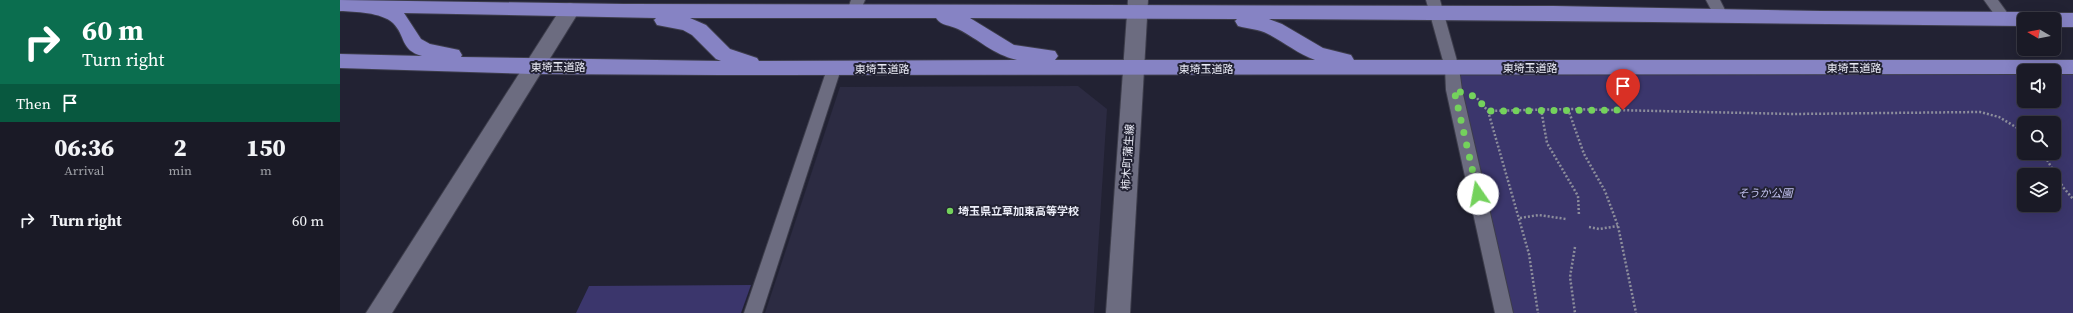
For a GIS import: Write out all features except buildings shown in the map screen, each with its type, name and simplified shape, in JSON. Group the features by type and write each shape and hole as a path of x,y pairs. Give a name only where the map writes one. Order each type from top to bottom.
{"highway":[{"path":"345,5 856,5 960,21 971,25 1003,49 1015,53 1030,56 1097,56 1114,60 1134,69"},
{"path":"345,5 379,10 400,19 414,44 425,50 444,55 504,56 519,60 533,67"},
{"path":"573,5 586,16 604,19 655,19 688,24 699,30 723,54 753,64 778,68"},
{"path":"899,12 1138,6 1434,6 1717,8 2017,19"},
{"path":"1138,6 1157,18 1259,23 1283,32 1306,48 1329,58 1390,67"},
{"name":"東埼玉道路","path":"340,61 533,67 834,69 2073,67"}],"street":[{"path":"1991,0 2004,18"},
{"path":"378,313 573,5"},
{"name":"柿木町蒲生線","path":"1118,313 1138,6"},
{"path":"1434,6 1452,68 1454,90 1504,313"},
{"path":"753,313 834,69"}],"path":[{"path":"1454,90 1476,97 1488,111 1520,218 1529,254 1538,313"},
{"path":"1541,109 1547,143 1578,196 1579,216"},
{"path":"1488,111 1568,109 1794,114 1952,110 1980,112 1999,118 2017,128"},
{"path":"1568,109 1584,154 1605,191 1618,226 1636,313"},
{"path":"2047,160 2063,187 2073,199"},
{"path":"1520,218 1539,215 1566,219"},
{"path":"1589,227 1599,229 1618,226"},
{"path":"1575,247 1570,277 1576,313"}],"shaded area":[{"name":"埼玉県立草加東高等学校","path":"1078,86 1107,109 1094,313 765,313 840,87"}],"green space":[{"name":"そうか公園","path":"1457,73 2017,73 2017,108 2061,108 2061,73 2073,73 2073,313 1512,313"},
{"path":"751,285 741,313 576,313 589,286"}],"place":[{"name":"埼玉県立草加東高等学校","path":"950,211"}],"route":[{"path":"1478,194 1454,90 1476,97 1488,111 1568,109 1623,110"}]}
